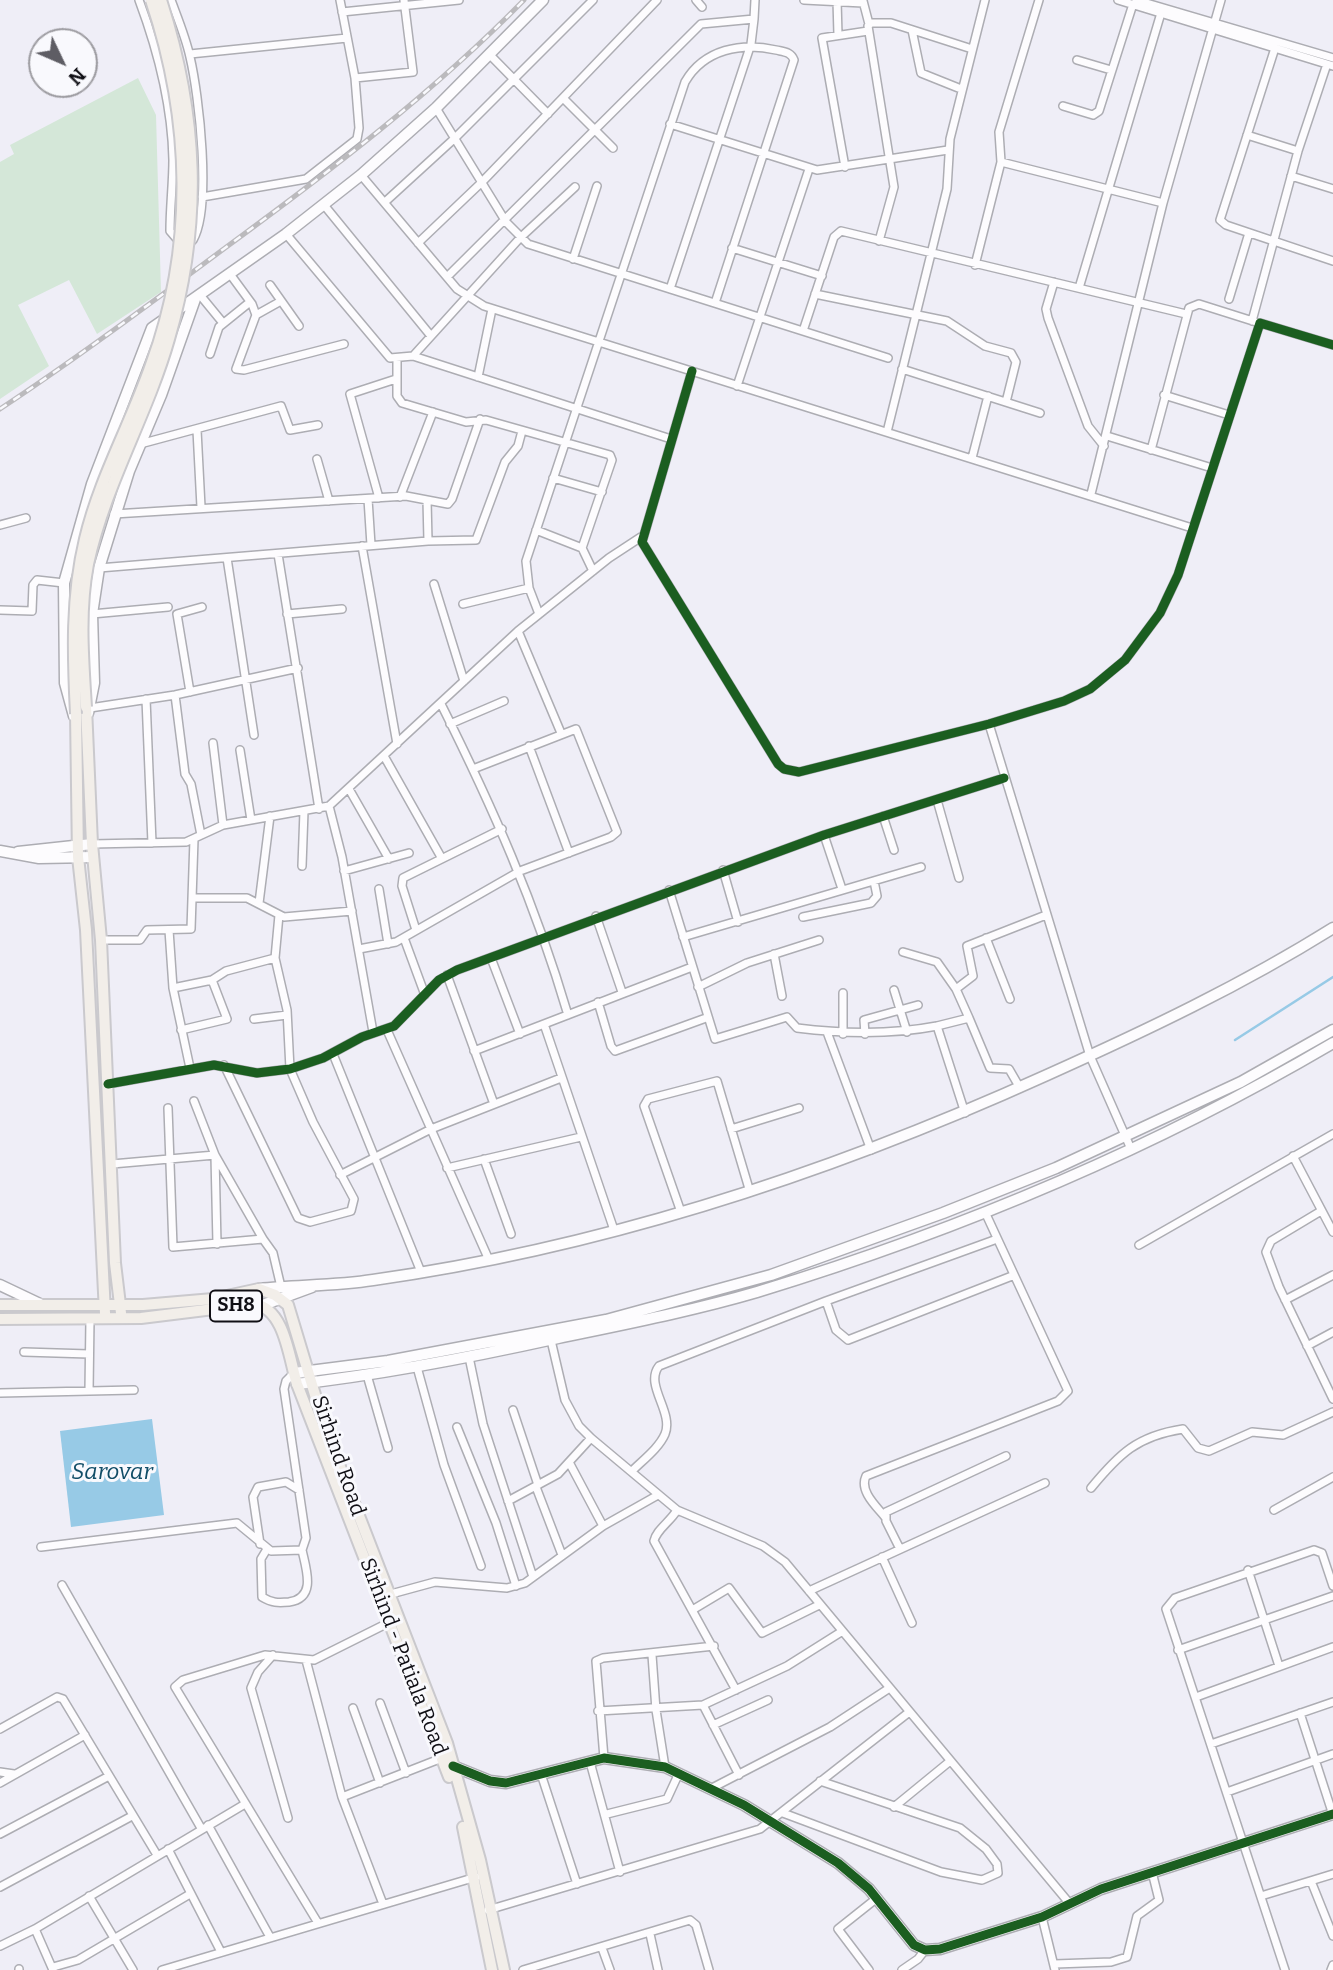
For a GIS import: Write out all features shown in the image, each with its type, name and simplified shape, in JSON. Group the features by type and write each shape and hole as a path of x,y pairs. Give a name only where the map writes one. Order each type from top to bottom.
{"main road":[{"path":"0,1319 122,1319 115,1263 101,940 74,594 85,538 158,347 170,300 180,236 184,177 179,106 151,0"},
{"path":"106,1319 86,930 78,851 83,714 82,620 88,564 108,495 168,342 190,230 193,194 191,123 177,55 161,0"},
{"path":"83,714 65,683 64,583 148,334 156,324 286,234 361,175 436,108 543,0"},
{"path":"83,714 94,683 92,614 99,568 118,494 161,395 197,296"},
{"path":"0,851 38,858 78,851 92,844"},
{"path":"78,851 93,857"},
{"path":"259,1289 312,1287 489,1260 614,1230 750,1192 871,1150 965,1113 1157,1025 1333,928"},
{"path":"292,1379 319,1382 469,1357 771,1275 943,1213 1056,1168 1331,1041"},
{"path":"292,1379 309,1370 376,1363 550,1336 756,1292 985,1212 1131,1149 1279,1075 1331,1041"},
{"path":"0,1285 44,1306"},
{"path":"263,1305 312,1287"},
{"name":"SH8","path":"120,1306 154,1304 259,1289 282,1300 291,1310 309,1370"},
{"name":"SH8","path":"122,1319 202,1312 242,1304 263,1305 275,1318 292,1379"},
{"path":"0,1305 120,1306"},
{"name":"Sirhind Road","path":"309,1370 319,1382 325,1428 365,1545"},
{"name":"Sirhind Road","path":"292,1379 365,1545"},
{"path":"365,1545 391,1594 453,1766 479,1877 492,1970"},
{"name":"Sirhind - Patiala Road","path":"365,1545 390,1622 442,1758 479,1877"},
{"path":"453,1766 498,1783 604,1758 666,1767 712,1787 838,1863 877,1898 914,1945 925,1950 940,1949 1042,1917 1152,1872 1243,1841 1333,1815"},
{"path":"485,1911 503,1970"}],"street":[{"path":"139,0 154,42 169,113 173,159 170,231 176,238 193,240 199,224 201,197 198,105 190,54 171,0"},
{"path":"201,197 293,183 317,173 359,136 355,78 340,0"},
{"path":"342,12 405,3 459,0"},
{"path":"385,202 514,81 593,0"},
{"path":"418,243 482,182 657,0"},
{"path":"696,0 702,6"},
{"path":"670,289 751,44 755,0"},
{"path":"804,0 863,2 892,161 894,193 879,241"},
{"path":"837,0 838,35"},
{"path":"887,432 947,189 948,150 985,0"},
{"path":"975,265 1001,162 999,132 1039,0"},
{"path":"1118,0 1134,2 1331,63"},
{"path":"1091,494 1107,436 1136,303 1221,0"},
{"path":"1134,2 1161,13 1214,26 1275,48 1331,63"},
{"path":"1063,106 1097,114 1134,2"},
{"path":"355,78 413,72 405,3"},
{"path":"1079,288 1106,188 1161,13"},
{"path":"447,277 506,222 701,24 754,19"},
{"path":"845,167 821,42 825,37 886,22 972,49"},
{"path":"912,30 921,74 961,89"},
{"path":"190,54 347,38"},
{"path":"539,614 529,588 526,561 685,82 696,66 708,57 751,44 794,57 715,303"},
{"path":"1275,48 1219,216 1226,225 1333,261"},
{"path":"490,55 548,114"},
{"path":"1077,60 1111,70"},
{"path":"641,537 649,556 784,769 799,772 989,724 1077,696 1109,676 1144,638 1170,595 1256,322 1298,151 1331,63"},
{"path":"563,98 613,148"},
{"path":"436,108 506,222 520,238 536,248 888,358"},
{"path":"670,124 809,169 892,161 948,150"},
{"path":"1247,135 1298,151"},
{"path":"173,159 180,168 189,171 201,157"},
{"path":"1001,162 1163,203"},
{"path":"737,386 809,169"},
{"path":"361,175 447,277 467,297 492,309 598,344 1091,494 1192,528"},
{"path":"1291,176 1333,189"},
{"path":"573,259 597,186"},
{"path":"413,356 520,238 575,187"},
{"path":"324,205 431,336"},
{"path":"803,331 837,232 845,231 975,265 1185,314"},
{"path":"1229,299 1249,233"},
{"path":"286,234 384,352 397,359 413,356 671,439"},
{"path":"732,248 822,276"},
{"path":"230,274 250,302 256,316"},
{"path":"1054,282 1046,313 1088,426 1104,446"},
{"path":"270,285 299,326"},
{"path":"815,294 952,323 985,346 1015,356 1016,362 1006,402"},
{"path":"197,296 223,323"},
{"path":"281,301 256,316 236,365 239,371 344,344"},
{"path":"210,354 215,334 223,323 250,302"},
{"path":"1151,450 1185,314 1192,305 1199,304 1333,345"},
{"path":"478,377 492,309"},
{"path":"397,359 398,400 466,422 480,419 612,457 603,492 582,548"},
{"path":"902,369 1040,413"},
{"path":"92,844 152,843 198,837 223,825 329,806 518,631 593,571 641,537 692,371"},
{"path":"379,498 350,394 396,379"},
{"path":"1164,394 1228,415"},
{"path":"972,458 988,396"},
{"path":"139,444 281,406 291,431 318,425"},
{"path":"400,497 433,412"},
{"path":"114,514 400,497 450,503 480,419"},
{"path":"197,430 201,507"},
{"path":"99,568 478,538 505,462 518,446 522,431"},
{"path":"1107,436 1212,468"},
{"path":"317,459 329,501"},
{"path":"553,478 603,492"},
{"path":"368,499 372,545"},
{"path":"427,500 428,541"},
{"path":"0,525 26,518"},
{"path":"537,530 582,548 593,571"},
{"path":"362,546 397,744"},
{"path":"278,554 319,809"},
{"path":"227,558 254,734"},
{"path":"0,610 32,611 33,585 37,580 64,583"},
{"path":"434,583 464,681"},
{"path":"463,604 529,588"},
{"path":"92,614 168,607"},
{"path":"190,692 177,614 202,607"},
{"path":"287,614 342,609"},
{"path":"518,631 561,733"},
{"path":"83,714 298,668"},
{"path":"101,940 140,940 145,930 191,929 198,837 191,784 185,774 175,695"},
{"path":"146,699 152,843"},
{"path":"450,724 504,701"},
{"path":"441,704 520,872 545,936 568,1015"},
{"path":"989,724 1090,1056 1131,1149"},
{"path":"359,949 388,944 404,937 520,872 611,837 617,829 579,731 572,729 473,769"},
{"path":"214,743 223,825"},
{"path":"529,746 569,853"},
{"path":"240,750 251,820"},
{"path":"384,756 441,857"},
{"path":"108,1084 190,1068 224,1065 257,1073 290,1069 333,1054 373,1032 387,1030 447,975 596,916 723,870 1004,778"},
{"path":"349,789 389,859"},
{"path":"937,800 959,878"},
{"path":"329,806 352,912 373,1032"},
{"path":"302,866 304,811"},
{"path":"259,903 270,816"},
{"path":"883,816 894,850"},
{"path":"416,930 401,881 407,874 502,829"},
{"path":"824,835 842,889"},
{"path":"344,871 409,853"},
{"path":"683,937 921,867"},
{"path":"723,870 738,922"},
{"path":"803,917 871,903 877,896 874,881"},
{"path":"379,889 388,944"},
{"path":"669,890 706,1018 718,1040 787,1017 797,1028 843,1034 907,1032 969,1018"},
{"path":"193,898 247,898 279,915 290,917 352,912"},
{"path":"224,1065 301,1221 310,1222 351,1212 354,1199 290,1069 287,1015 275,958 279,915"},
{"path":"956,989 973,976 967,946 1046,915"},
{"path":"596,916 622,992"},
{"path":"169,930 173,988 190,1068"},
{"path":"404,937 425,995"},
{"path":"986,938 1010,999"},
{"path":"698,987 774,954 819,940"},
{"path":"903,952 937,961 956,989 990,1068 1009,1069 1020,1088"},
{"path":"774,954 782,996"},
{"path":"173,988 212,980 226,971 275,958"},
{"path":"491,958 520,1034"},
{"path":"474,1051 692,967"},
{"path":"447,975 494,1104"},
{"path":"181,1030 227,1019 212,980"},
{"path":"894,990 907,1032"},
{"path":"843,993 843,1034"},
{"path":"598,1002 611,1046 615,1051 706,1018"},
{"path":"865,1034 864,1020 918,1005"},
{"path":"254,1020 287,1015"},
{"path":"544,1024 614,1230"},
{"path":"937,1026 965,1113"},
{"path":"387,1030 489,1260"},
{"path":"827,1032 871,1150"},
{"path":"333,1054 421,1272"},
{"path":"340,1175 430,1129 561,1078"},
{"path":"681,1212 644,1107 645,1101 717,1081 750,1192"},
{"path":"194,1101 215,1155 273,1253 282,1287"},
{"path":"168,1108 173,1247 263,1239"},
{"path":"732,1129 799,1108"},
{"path":"1139,1244 1333,1133"},
{"path":"447,1168 581,1137"},
{"path":"112,1164 215,1155"},
{"path":"215,1155 217,1244"},
{"path":"1293,1156 1333,1232"},
{"path":"484,1159 512,1234"},
{"path":"1321,1211 1267,1246 1267,1256 1333,1399"},
{"path":"900,1549 885,1517 863,1484 866,1476 1066,1396 1068,1386 1012,1276 985,1212"},
{"path":"632,1471 661,1441 667,1427 654,1378 659,1366 826,1301 997,1239"},
{"path":"1285,1300 1333,1275"},
{"path":"826,1301 836,1330 848,1340 1012,1276"},
{"path":"89,1391 90,1319"},
{"path":"1307,1346 1333,1332"},
{"path":"550,1336 565,1400 575,1420 591,1438 677,1510 774,1553 809,1591 1070,1904"},
{"path":"24,1352 89,1353"},
{"path":"469,1357 483,1424 533,1577"},
{"path":"417,1367 444,1465 481,1566"},
{"path":"367,1375 388,1448"},
{"path":"292,1379 284,1389 299,1490 306,1538 302,1550 309,1579 307,1592 299,1600 272,1603 262,1597 263,1546 253,1497 258,1487 286,1482 299,1490"},
{"path":"0,1393 134,1390"},
{"path":"513,1410 562,1555"},
{"path":"1091,1488 1125,1450 1164,1433 1182,1429 1198,1448 1209,1451 1252,1432 1283,1435 1333,1412"},
{"path":"457,1427 496,1523 516,1586"},
{"path":"508,1501 537,1486 569,1464 591,1438"},
{"path":"885,1517 889,1509 1006,1456"},
{"path":"569,1464 603,1526"},
{"path":"1274,1510 1333,1477"},
{"path":"809,1591 1045,1483"},
{"path":"391,1594 435,1582 516,1586 533,1577 603,1526 658,1494"},
{"path":"677,1510 670,1522 656,1533 654,1541 694,1609 736,1690"},
{"path":"41,1548 237,1523 263,1546 284,1553 302,1550"},
{"path":"1284,1970 1166,1609 1168,1603 1248,1570 1319,1550 1333,1586"},
{"path":"882,1557 912,1623"},
{"path":"1248,1570 1279,1666"},
{"path":"62,1584 270,1937"},
{"path":"694,1609 729,1588 762,1633 819,1605"},
{"path":"1178,1650 1333,1596"},
{"path":"318,1923 175,1687 183,1680 273,1655 306,1660 322,1657 390,1622"},
{"path":"598,1711 656,1710 703,1705 788,1666 841,1632"},
{"path":"604,1758 598,1711 596,1661 714,1646"},
{"path":"1196,1697 1333,1647"},
{"path":"273,1655 258,1672 251,1688 288,1818"},
{"path":"652,1655 656,1710 666,1767"},
{"path":"306,1660 342,1797 383,1904"},
{"path":"712,1787 830,1727 888,1689"},
{"path":"0,1729 60,1697 157,1855"},
{"path":"713,1725 768,1700"},
{"path":"1212,1744 1333,1702"},
{"path":"380,1703 406,1773"},
{"path":"703,1705 739,1775"},
{"path":"353,1708 380,1783"},
{"path":"485,1911 761,1829 908,1713"},
{"path":"1300,1713 1333,1815"},
{"path":"0,1783 85,1735"},
{"path":"1227,1792 1333,1754"},
{"path":"342,1797 442,1758"},
{"path":"590,1762 607,1814 620,1872"},
{"path":"894,1807 949,1762"},
{"path":"0,1772 14,1774"},
{"path":"607,1814 667,1799 679,1773"},
{"path":"541,1774 578,1884"},
{"path":"0,1834 109,1776"},
{"path":"783,1813 941,1872 982,1880 1000,1870 991,1856 965,1831 820,1781"},
{"path":"0,1946 35,1929 245,1804"},
{"path":"0,1887 132,1816"},
{"path":"168,1849 221,1952"},
{"path":"1042,1917 1055,1967 1111,1962 1127,1957 1138,1916 1159,1900 1152,1872"},
{"path":"1261,1896 1333,1874"},
{"path":"162,1970 479,1877"},
{"path":"1311,1881 1333,1936"},
{"path":"35,1929 53,1969 78,1960 115,1940 190,1894"},
{"path":"89,1896 133,1970"},
{"path":"869,1970 838,1928 877,1898"},
{"path":"523,1970 650,1934 683,1921 694,1921 709,1970"},
{"path":"650,1934 658,1970"},
{"path":"602,1948 610,1970"},
{"path":"902,1970 918,1959 925,1950"},
{"path":"560,1959 563,1970"},
{"path":"1331,1970 1333,1965"}],"green space":[{"path":"138,78 156,115 161,292 97,334 69,280 18,305 49,366 0,399 0,162 14,154 10,145"}],"water":[{"name":"Sarovar","path":"152,1419 164,1515 71,1527 60,1431"}],"waterway":[{"path":"1235,1040 1333,977"}],"railway":[{"path":"0,409 142,310 342,160 454,67 524,0"}],"cycle path":[{"path":"692,371 642,542 778,764 784,769 799,772 989,724 1064,701 1090,689 1125,660 1160,613 1178,575 1260,323 1333,345"},
{"path":"108,1084 214,1065 257,1073 290,1069 323,1058 362,1037 394,1026 439,980 457,970 824,835 1004,778"},
{"path":"453,1766 490,1781 506,1783 604,1758 665,1767 744,1805 838,1863 869,1889 914,1945 925,1950 940,1949 1042,1917 1101,1889 1333,1814"}]}
